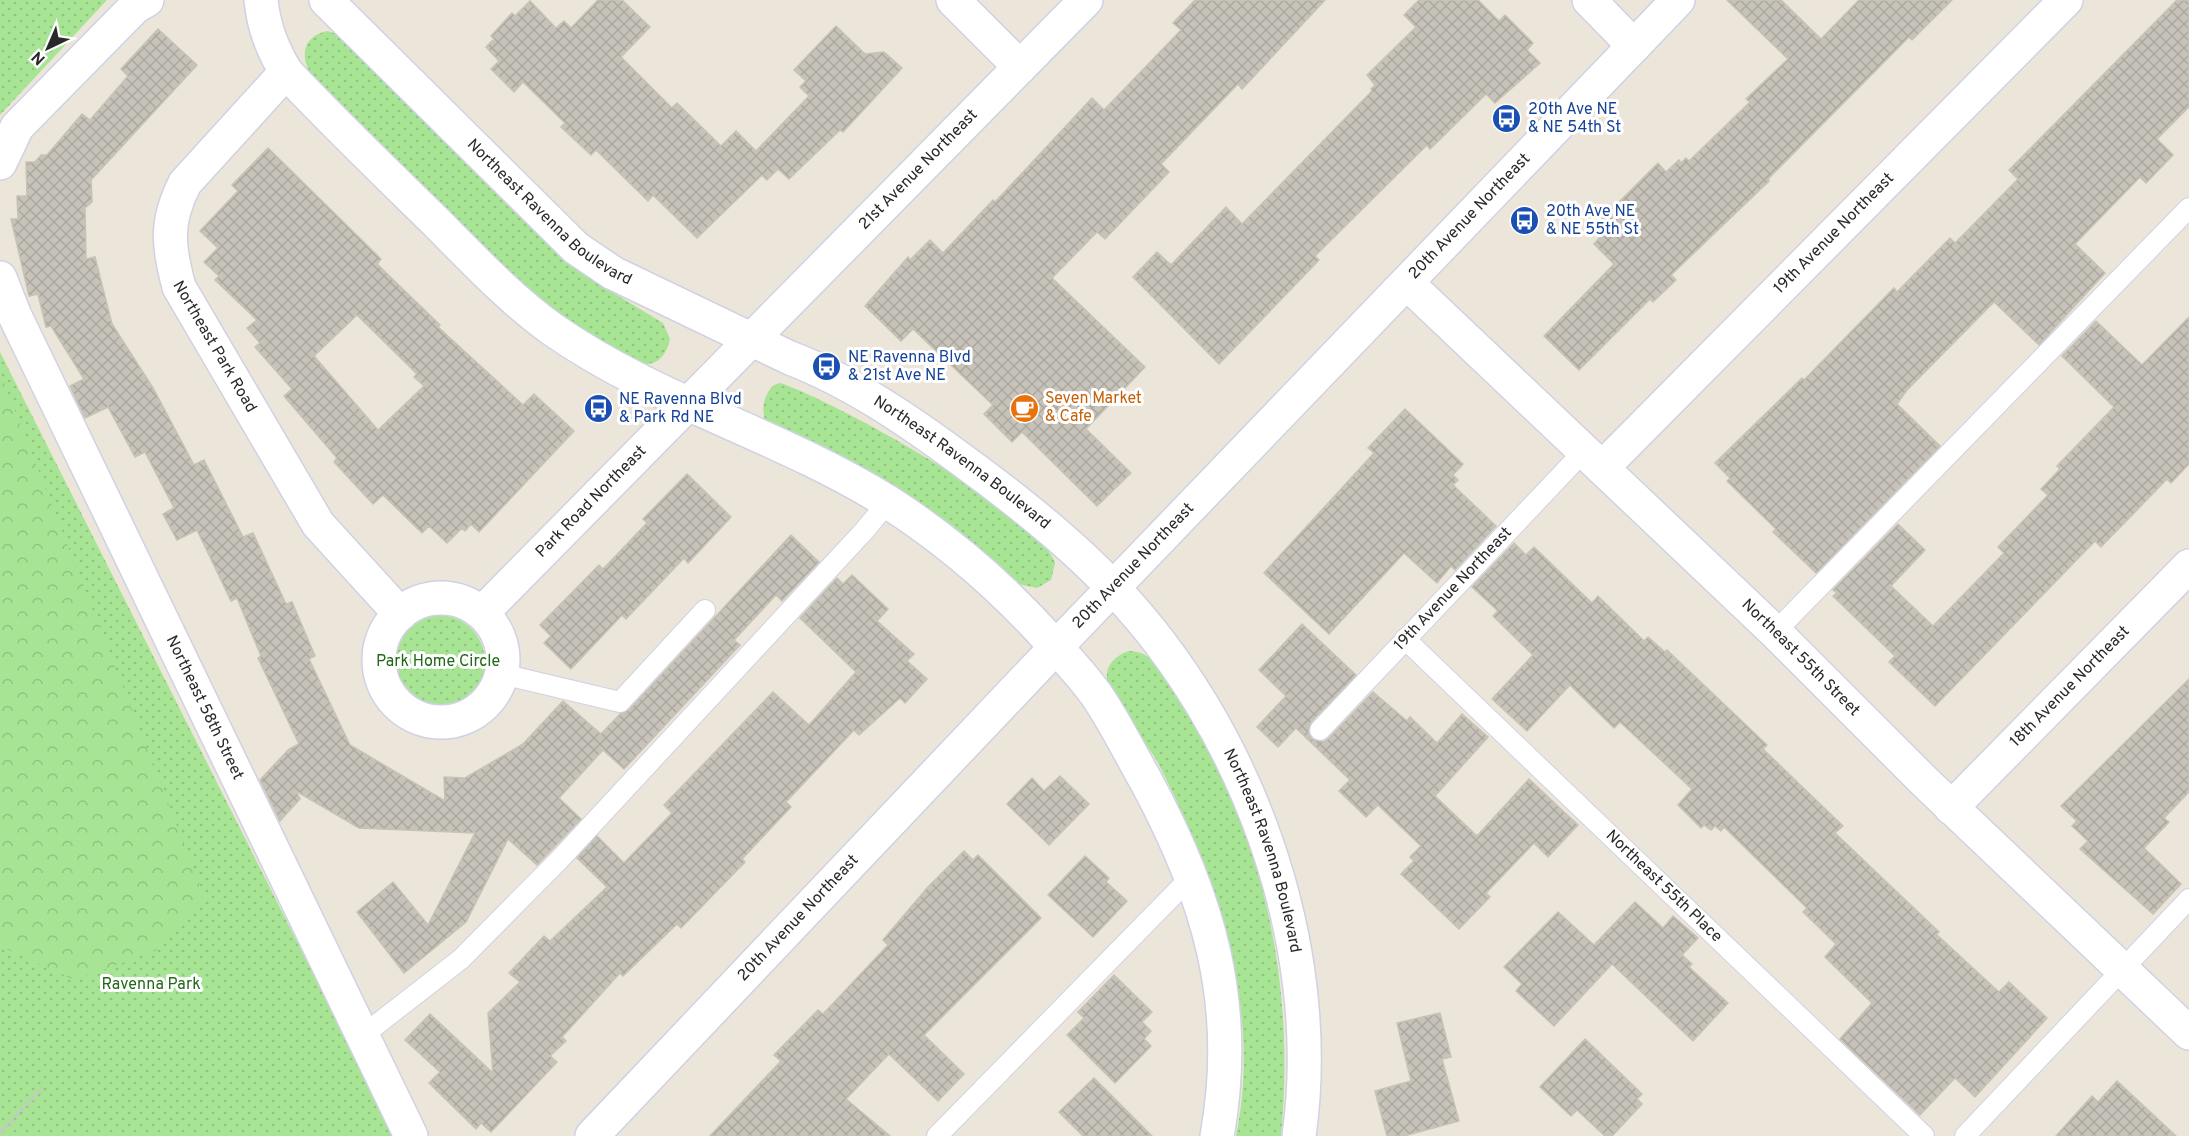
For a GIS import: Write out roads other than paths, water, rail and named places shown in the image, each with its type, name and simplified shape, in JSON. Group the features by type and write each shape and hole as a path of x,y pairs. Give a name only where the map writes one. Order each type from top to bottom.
{"street":[{"path":"0,163 17,127 135,7 147,0"},
{"path":"261,0 263,24 272,49 286,72 513,298 591,354 830,469 888,502 947,544 1008,596 1056,647 1100,700 1165,817 1192,876 1210,932 1222,990 1226,1048 1222,1107 1217,1136"},
{"name":"Northeast Ravenna Boulevard","path":"326,0 576,248 613,273 817,368 940,444 1050,529 1114,588 1150,629 1204,708 1239,772 1267,840 1286,910 1299,983 1303,1056 1299,1136"},
{"path":"953,0 1020,67"},
{"name":"21st Avenue Northeast","path":"752,338 1086,0"},
{"path":"1589,0 1634,46"},
{"name":"20th Avenue Northeast","path":"592,1136 1056,647 1408,284 1678,0"},
{"name":"19th Avenue Northeast","path":"1594,459 2066,0"},
{"name":"Northeast Park Road","path":"286,72 185,183 176,201 170,222 169,249 179,287 318,524 400,614"},
{"name":"Northeast 58th Street","path":"0,278 15,316 411,1136"},
{"name":"Northeast 55th Street","path":"1408,284 1775,632 1951,808 2189,1033"},
{"name":"Park Road Northeast","path":"482,613 752,338"},
{"name":"18th Avenue Northeast","path":"1951,808 2189,566"},
{"path":"441,598 463,602 482,613 493,626 500,640 504,657 502,674 495,693 480,709 462,720 441,723 420,719 401,708 387,692 380,672 380,650 386,631 400,614 419,602 441,598"}],"lane":[{"path":"1775,632 2189,208"},
{"name":"19th Avenue Northeast","path":"1320,730 1405,639 1594,459"},
{"path":"362,1036 461,959 856,540 888,502"},
{"path":"502,674 620,702 705,610"},
{"name":"Northeast 55th Place","path":"1405,639 1924,1136"},
{"path":"937,1136 1192,876"},
{"path":"1965,1136 2189,899"}],"place":[{"name":"20th Ave NE & NE 54th St","path":"1507,119"},
{"name":"20th Ave NE & NE 55th St","path":"1525,221"},
{"name":"NE Ravenna Blvd & 21st Ave NE","path":"827,367"},
{"name":"Seven Market & Cafe","path":"1024,408"},
{"name":"NE Ravenna Blvd & Park Rd NE","path":"598,409"}],"park label":[{"name":"Park Home Circle","path":"438,662"},
{"name":"Ravenna Park","path":"151,985"}]}
